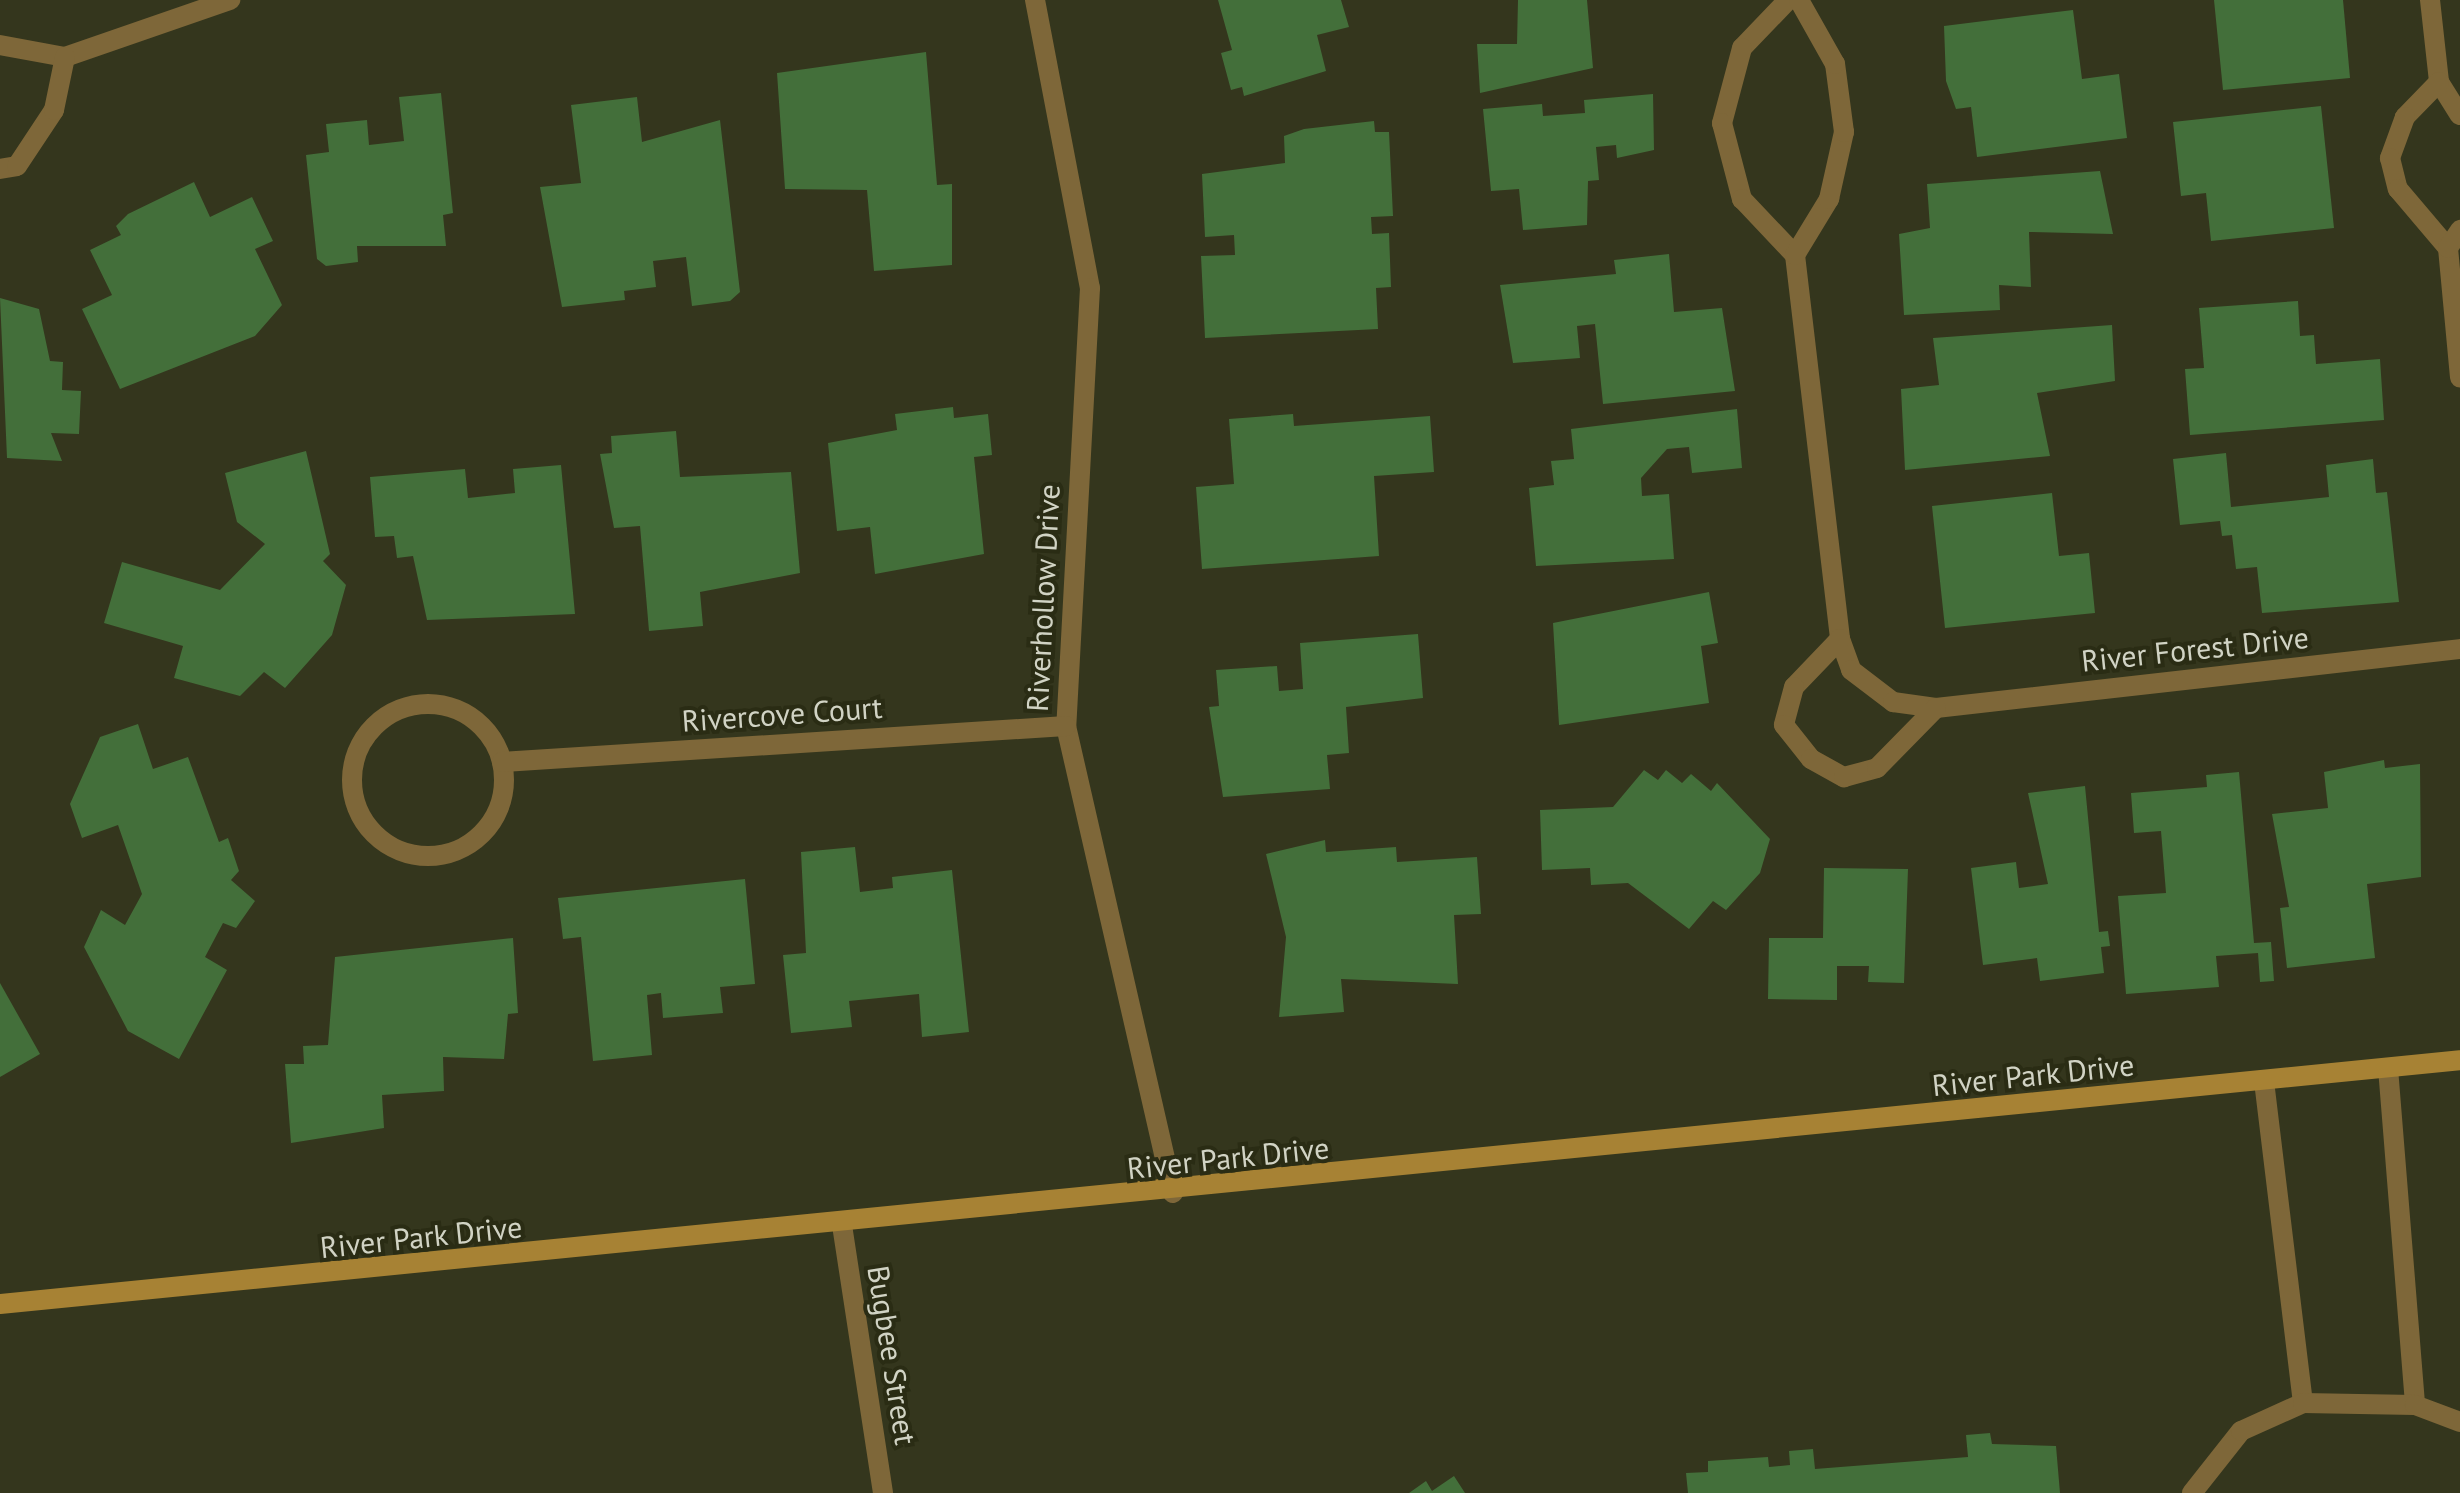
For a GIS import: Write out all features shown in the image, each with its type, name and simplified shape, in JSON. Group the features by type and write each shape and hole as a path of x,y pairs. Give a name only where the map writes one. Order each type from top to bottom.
{"street":[{"path":"0,45 66,57 230,0"},
{"name":"Riverhollow Drive","path":"1035,0 1090,288 1066,726 1173,1193"},
{"path":"1788,0 1742,48 1722,123 1742,199 1795,255 1829,199 1844,132 1834,64 1799,0"},
{"path":"2430,0 2439,82 2460,115"},
{"path":"0,169 17,166 54,110 66,57"},
{"path":"2439,82 2405,118 2390,158 2398,189 2454,239 2460,377"},
{"name":"River Forest Drive","path":"1795,255 1840,639 1852,670 1894,702 1936,708 2460,649"},
{"path":"1840,639 1794,686 1784,725 1811,759 1844,777 1877,768 1936,708"},
{"path":"412,704 473,718 502,762 500,806 458,851 399,851 355,805 352,764 369,730 412,704"},
{"name":"Rivercove Court","path":"502,762 1066,726"},
{"name":"River Park Drive","path":"0,1304 1173,1193 2460,1060"},
{"path":"2388,1068 2415,1405"},
{"path":"2264,1081 2303,1403"},
{"name":"Bugbee Street","path":"842,1225 882,1493"},
{"path":"2192,1493 2241,1431 2303,1403 2415,1405 2460,1422"}],"building":[{"path":"1218,0 1341,0 1349,27 1317,35 1326,71 1244,96 1242,87 1231,90 1221,53 1232,50"},
{"path":"1518,0 1587,0 1593,68 1480,93 1477,44 1517,44"},
{"path":"2214,0 2343,0 2350,78 2223,90"},
{"path":"2073,10 2082,79 2119,74 2127,138 1977,157 1971,107 1956,109 1946,81 1944,26"},
{"path":"926,52 937,185 952,184 952,265 874,271 867,190 785,189 777,73"},
{"path":"441,93 453,213 443,215 446,246 357,246 358,262 326,266 317,259 306,155 329,152 326,124 367,120 369,145 404,141 399,97"},
{"path":"1653,94 1654,150 1617,158 1616,145 1596,147 1599,180 1588,181 1587,225 1523,230 1519,189 1491,191 1483,109 1542,104 1543,116 1585,113 1584,100"},
{"path":"637,97 642,142 720,120 740,292 730,301 692,306 686,257 653,261 656,287 624,291 625,300 562,307 540,187 581,183 571,105"},
{"path":"2321,106 2334,228 2211,241 2206,193 2181,196 2173,122"},
{"path":"1374,121 1375,132 1389,132 1393,216 1371,217 1372,234 1389,233 1391,287 1376,288 1378,329 1205,338 1201,256 1235,255 1234,235 1205,237 1202,174 1285,163 1284,136 1304,129"},
{"path":"2100,171 2113,234 2029,232 2031,287 1999,285 2000,310 1904,315 1899,234 1930,228 1927,184"},
{"path":"194,182 210,217 252,197 273,241 255,249 282,305 255,336 120,389 82,309 112,295 90,250 121,235 116,226 128,214"},
{"path":"1669,254 1674,312 1722,308 1735,391 1603,404 1595,324 1577,326 1580,358 1513,363 1500,285 1616,274 1614,260"},
{"path":"0,298 39,309 50,361 63,362 62,390 81,391 79,434 51,433 62,461 7,458"},
{"path":"2298,301 2300,336 2314,335 2316,364 2380,359 2384,420 2190,435 2185,369 2204,368 2199,308"},
{"path":"2112,325 2115,381 2037,393 2050,456 1905,470 1901,389 1939,385 1933,338"},
{"path":"953,407 954,418 988,414 992,455 974,457 984,554 875,574 870,527 837,531 828,443 897,430 895,414"},
{"path":"1737,409 1742,468 1692,473 1689,447 1667,449 1641,478 1642,496 1669,494 1674,559 1536,566 1529,488 1554,485 1551,461 1574,459 1571,429"},
{"path":"1293,414 1294,426 1430,416 1434,472 1374,476 1379,556 1202,569 1196,487 1234,484 1229,419"},
{"path":"676,431 680,477 791,472 800,573 700,592 703,626 649,631 640,526 614,528 600,454 612,453 611,436"},
{"path":"306,451 330,554 323,561 346,585 332,635 285,688 264,672 240,696 174,678 183,646 104,623 122,562 220,590 265,544 237,522 225,473"},
{"path":"2226,453 2231,507 2329,497 2326,465 2373,459 2376,493 2387,492 2399,602 2262,613 2257,567 2236,569 2232,535 2222,536 2220,521 2180,525 2173,459"},
{"path":"561,465 575,614 427,620 413,556 397,558 394,536 375,537 370,477 465,469 468,498 515,493 513,469"},
{"path":"2052,493 2059,556 2089,553 2095,613 1945,628 1932,506"},
{"path":"1709,592 1718,643 1701,646 1709,703 1559,725 1553,623"},
{"path":"1418,634 1423,698 1346,707 1349,753 1327,755 1330,789 1223,797 1209,707 1219,706 1216,670 1277,666 1279,691 1303,689 1300,643"},
{"path":"138,724 153,769 188,757 219,842 228,838 239,871 231,880 255,901 236,928 223,923 205,957 227,970 179,1059 128,1031 84,947 101,910 125,925 142,894 118,825 82,838 70,804 100,737"},
{"path":"2384,760 2385,768 2420,764 2421,877 2367,884 2375,958 2287,968 2280,908 2289,907 2272,814 2328,808 2324,772"},
{"path":"1644,770 1658,780 1666,770 1682,783 1691,774 1711,791 1717,783 1770,839 1760,873 1726,910 1713,901 1689,929 1628,883 1591,885 1590,868 1542,870 1540,810 1613,807"},
{"path":"2239,772 2254,943 2271,942 2274,981 2260,982 2258,953 2216,956 2219,987 2126,994 2118,896 2166,893 2161,831 2134,833 2131,793 2207,787 2206,775"},
{"path":"2085,786 2099,932 2108,931 2110,946 2101,947 2104,973 2040,981 2037,958 1983,965 1971,868 2016,862 2019,888 2048,884 2028,793"},
{"path":"1325,840 1326,852 1396,847 1397,862 1477,857 1481,914 1454,915 1458,984 1341,979 1344,1012 1279,1017 1286,937 1266,854"},
{"path":"855,847 860,892 893,888 892,877 952,870 969,1032 922,1037 919,994 849,1001 852,1027 791,1033 783,955 806,953 801,852"},
{"path":"1824,868 1908,869 1904,983 1868,982 1869,966 1837,966 1837,1000 1768,999 1769,938 1823,938"},
{"path":"745,879 755,984 720,987 723,1013 663,1018 661,993 647,995 652,1055 593,1061 581,937 563,939 558,898"},
{"path":"513,938 518,1013 508,1014 504,1059 443,1057 444,1091 382,1095 384,1128 291,1143 285,1064 304,1064 303,1046 328,1045 335,957"},
{"path":"0,983 40,1054 0,1077"},
{"path":"1990,1433 1992,1444 2056,1446 2060,1493 1688,1493 1686,1473 1708,1472 1708,1461 1768,1457 1769,1467 1790,1465 1789,1451 1813,1449 1815,1469 1968,1457 1966,1435"},
{"path":"1454,1476 1465,1493 1409,1493 1426,1481 1432,1491"}]}
